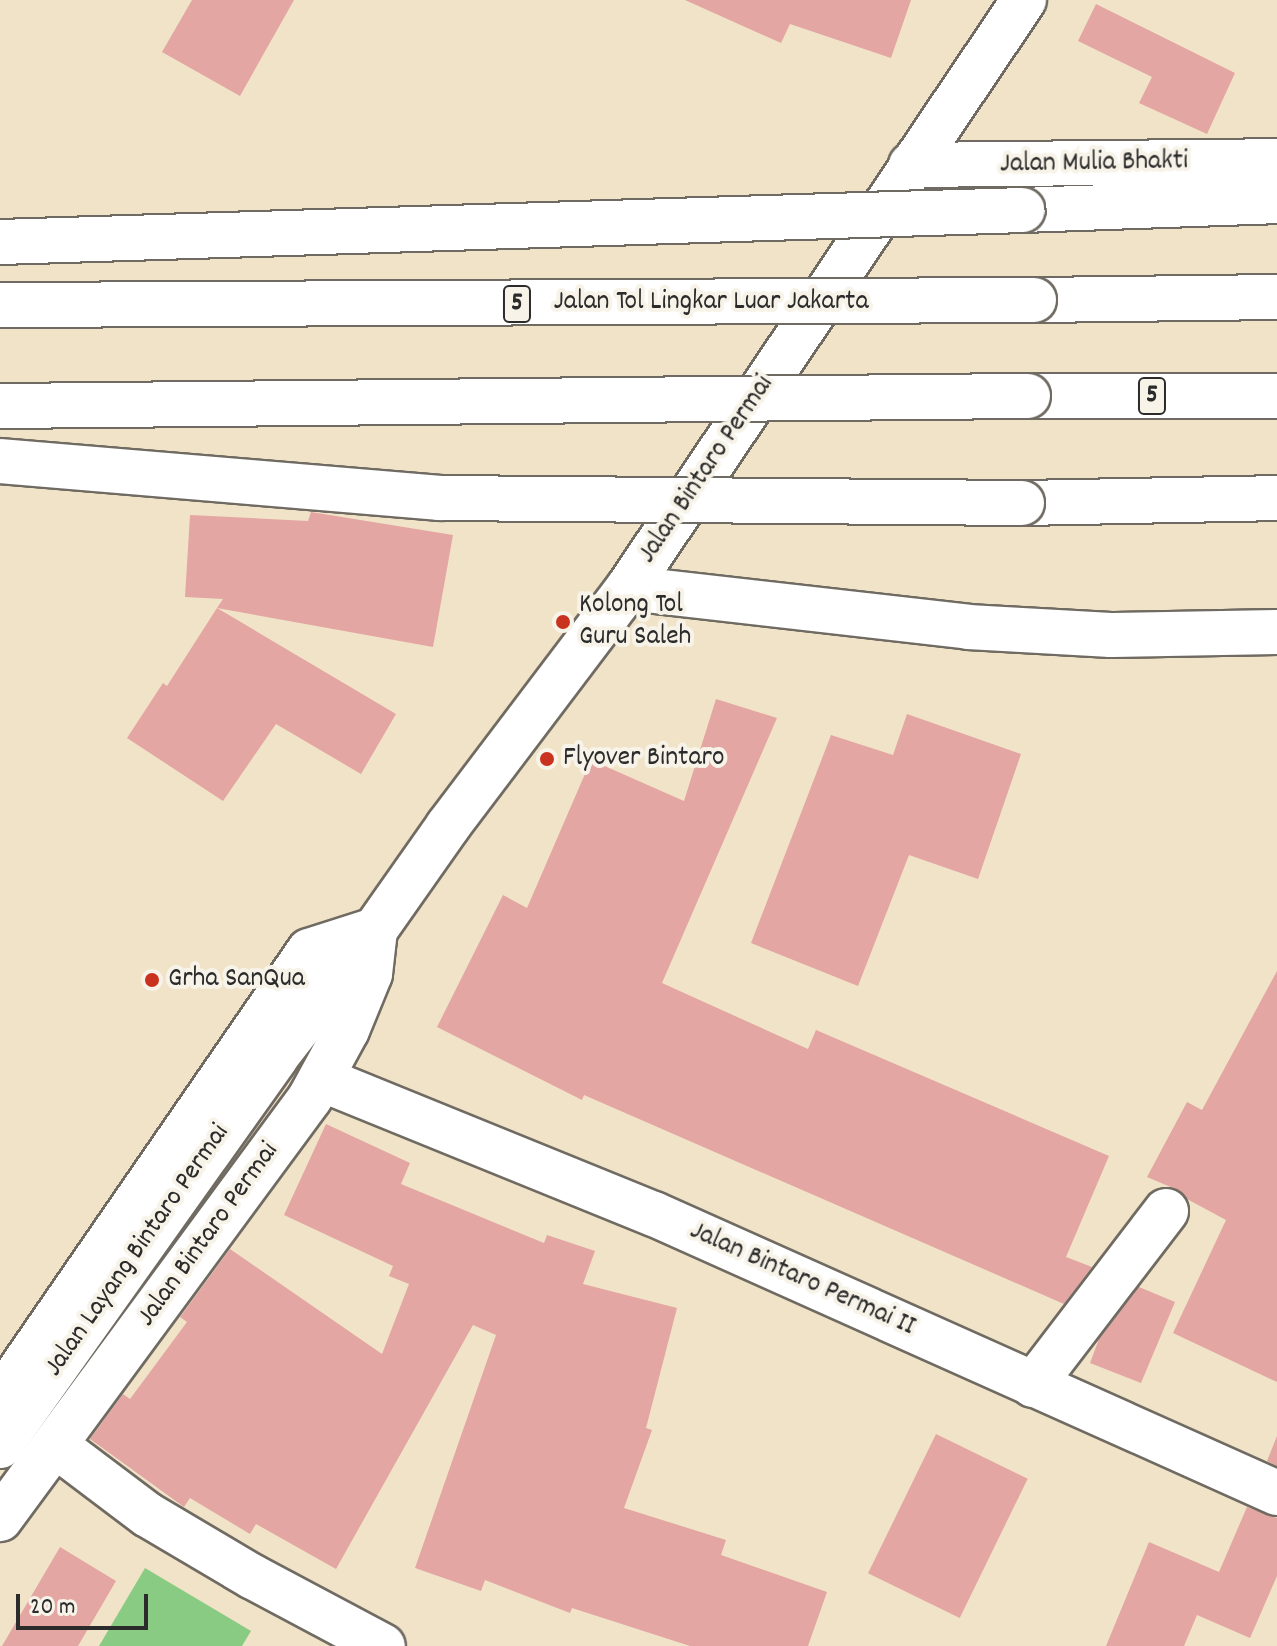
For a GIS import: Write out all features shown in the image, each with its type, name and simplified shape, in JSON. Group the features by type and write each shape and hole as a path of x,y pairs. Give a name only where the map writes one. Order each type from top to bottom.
{"main road":[{"name":"Jalan Bintaro Permai","path":"276,1057 375,930 628,588 1024,0"},
{"name":"Jalan Mulia Bhakti","path":"911,165 1277,161"},
{"path":"0,242 1277,201"},
{"name":"Jalan Tol Lingkar Luar Jakarta","path":"0,305 1277,297"},
{"name":"5","path":"0,406 1277,396"},
{"path":"0,461 439,498 1022,503 1277,498"},
{"path":"628,588 968,627 1111,635 1277,632"},
{"name":"Jalan Bintaro Permai","path":"0,1519 321,1079 347,1030 370,974 375,930"},
{"path":"0,1399 309,951 375,930"},
{"name":"Jalan Layang Bintaro Permai","path":"0,1446 276,1057"},
{"name":"Jalan Bintaro Permai II","path":"321,1079 654,1214 1277,1493"},
{"path":"1033,1385 1166,1211"},
{"path":"55,1445 148,1515 253,1577 383,1646"}],"green space":[{"path":"145,1568 251,1631 242,1646 99,1646"}],"building":[{"path":"192,0 294,0 240,96 162,52"},
{"path":"685,0 911,0 891,58 790,24 781,43"},
{"path":"1096,4 1235,73 1207,134 1139,103 1152,77 1078,41"},
{"path":"311,512 453,535 433,647 217,608 223,599 185,597 190,515 308,521"},
{"path":"217,608 396,714 361,774 276,724 223,801 127,738 163,683 167,686"},
{"path":"716,699 777,718 662,983 808,1049 816,1030 1109,1156 1066,1257 1092,1267 1064,1304 584,1095 582,1100 437,1027 503,895 527,908 591,760 684,801"},
{"path":"907,714 1021,754 978,879 909,855 858,986 751,943 831,735 893,755"},
{"path":"1277,971 1277,1382 1173,1333 1226,1220 1187,1199 1180,1191 1147,1177 1187,1102 1202,1110"},
{"path":"326,1124 410,1163 401,1184 544,1243 547,1235 595,1251 583,1284 677,1308 646,1428 652,1430 624,1508 726,1540 721,1555 827,1592 808,1646 690,1646 572,1608 570,1613 485,1580 481,1591 415,1568 496,1335 473,1325 336,1569 256,1524 250,1534 190,1498 184,1507 90,1439 123,1394 130,1399 187,1322 180,1317 230,1249 382,1354 409,1284 389,1276 393,1266 284,1215"},
{"path":"1139,1287 1175,1302 1141,1383 1090,1363 1099,1339"},
{"path":"936,1434 1028,1479 960,1618 868,1573"},
{"path":"1277,1436 1277,1466 1267,1461"},
{"path":"1247,1507 1277,1518 1277,1576 1250,1638 1197,1615 1184,1646 1106,1646 1149,1542 1219,1572"},
{"path":"60,1547 116,1581 78,1646 2,1646"}],"place":[{"name":"Kolong Tol Guru Saleh","path":"563,622"},
{"name":"Flyover Bintaro","path":"547,759"},
{"name":"Grha SanQua","path":"152,980"}]}
